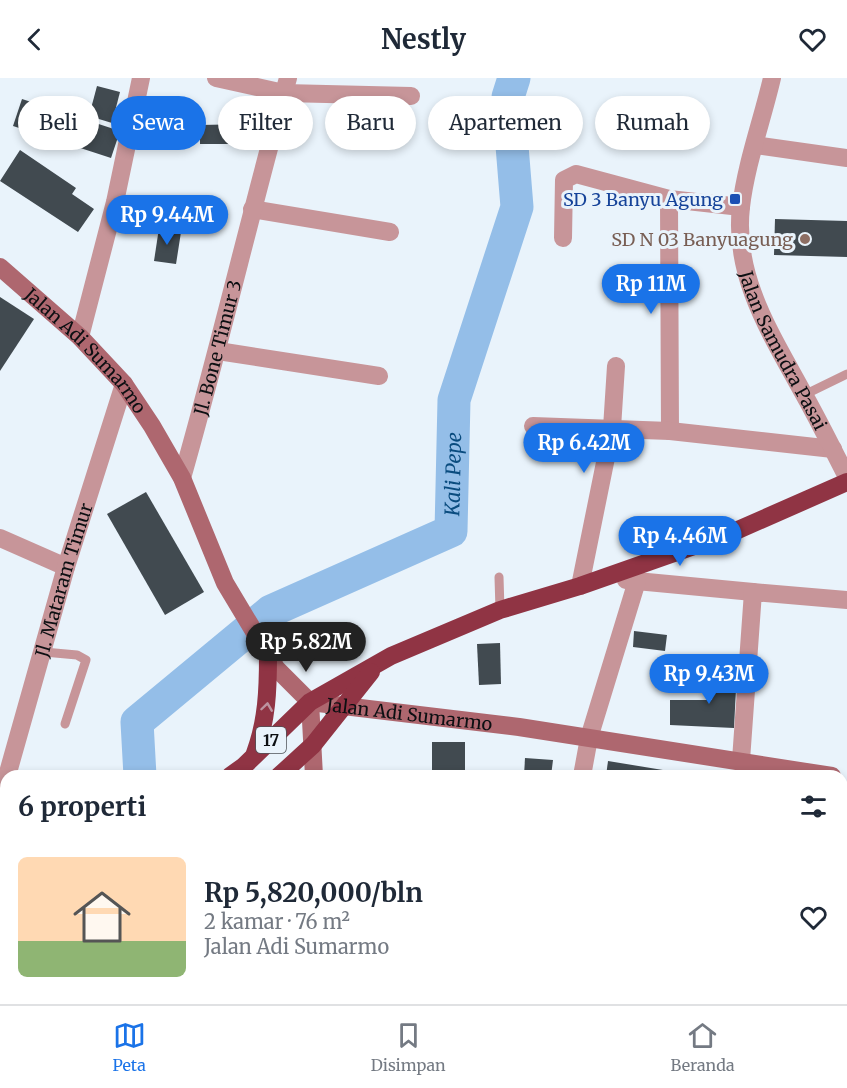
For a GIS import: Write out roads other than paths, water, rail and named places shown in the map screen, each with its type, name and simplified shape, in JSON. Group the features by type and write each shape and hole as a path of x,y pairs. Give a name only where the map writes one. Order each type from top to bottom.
{"highway":[{"name":"17","path":"237,770 310,702 376,665 500,610 580,586 731,533 847,482"},
{"path":"253,757 265,726 272,662"},
{"name":"17","path":"286,770 313,745 376,665"}],"main road":[{"name":"Jalan Adi Sumarmo","path":"0,267 80,337 124,384 182,478 225,583 272,662 310,702 344,708 519,727 798,770"},
{"path":"310,702 315,770"}],"street":[{"path":"80,337 115,202 141,78"},
{"path":"216,78 411,96"},
{"name":"Jalan Samudra Pasai","path":"772,78 741,207 740,240 745,271 754,300 847,477"},
{"name":"Jl. Bone Timur 3","path":"182,478 218,351 252,209 286,85"},
{"path":"755,145 847,158"},
{"path":"563,238 564,180 576,174 669,200 741,207"},
{"path":"669,200 670,431"},
{"path":"252,209 390,232"},
{"path":"218,351 379,376"},
{"path":"580,586 612,428 616,366"},
{"name":"Jl. Mataram Timur","path":"9,770 44,652 66,567 124,384"},
{"path":"533,426 670,431 832,449"},
{"path":"0,538 66,567"},
{"path":"603,578 847,600"},
{"path":"583,770 589,738 637,581"},
{"path":"741,760 753,592"}],"lane":[{"path":"804,395 847,374"},
{"path":"499,577 500,610"},
{"path":"44,652 77,655 86,660 65,724"}],"waterway":[{"name":"Kali Pepe","path":"140,770 137,722 271,611 451,531 454,400 517,207 508,97 514,78"}],"place":[{"name":"SD 3 Banyu Agung","path":"735,199"},
{"name":"SD N 03 Banyuagung","path":"805,239"}]}
